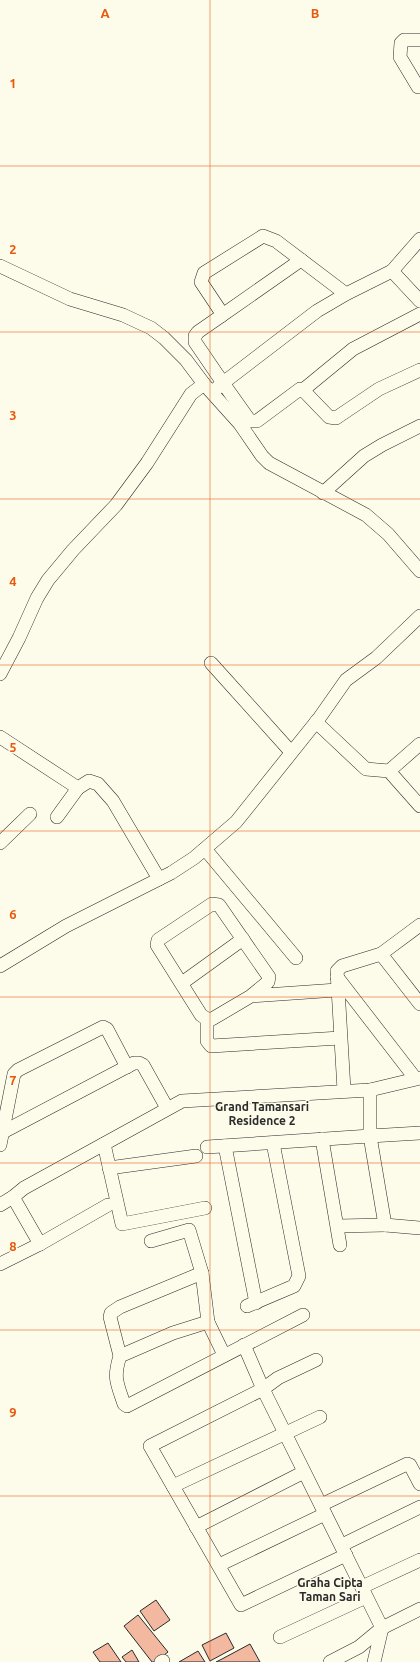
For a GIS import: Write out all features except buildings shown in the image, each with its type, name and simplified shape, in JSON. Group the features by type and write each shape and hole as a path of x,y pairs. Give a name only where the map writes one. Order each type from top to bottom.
{"street":[{"path":"420,40 404,40 401,43 400,57 418,87 420,87"},
{"path":"222,316 221,312 201,282 204,273 263,236 276,242 346,294"},
{"path":"0,674 19,638 37,598 48,580 73,550 116,505 148,463 191,394 223,383 317,311 346,294 392,271 420,239"},
{"path":"301,260 198,332 195,336 195,342 250,421 257,421 297,390 303,390 353,349 420,314"},
{"path":"0,266 70,299 123,315 151,328 164,338 186,360 207,388 240,424 262,456 269,463 355,509 375,522 392,538 420,571"},
{"path":"392,271 420,301"},
{"path":"303,390 329,418 336,418 379,389 420,370"},
{"path":"323,493 364,456 420,426"},
{"path":"0,966 66,926 186,864 205,849 236,822 316,722 346,680 380,654 420,616"},
{"path":"211,663 291,752"},
{"path":"316,722 366,768 389,771 420,806"},
{"path":"0,736 78,788"},
{"path":"389,771 420,744"},
{"path":"57,817 78,788 89,781 98,784 108,793 159,879"},
{"path":"0,843 30,814"},
{"path":"205,849 296,958"},
{"path":"212,904 219,905 269,977 268,982 251,996 212,1019 207,1019 201,1015 182,983 157,945 158,940 212,904"},
{"path":"344,1090 337,971 342,966 381,954 420,925"},
{"path":"182,983 243,940"},
{"path":"381,954 420,1004"},
{"path":"251,996 337,983"},
{"path":"0,1204 13,1198 24,1188 182,1101 344,1090 370,1090 418,1078 337,983"},
{"path":"207,1019 207,1041 211,1046 340,1038"},
{"path":"2,1138 14,1074 18,1070 103,1027 107,1029 127,1067"},
{"path":"2,1138 134,1063 143,1065 167,1108"},
{"path":"370,1090 370,1136 385,1225"},
{"path":"207,1147 420,1133"},
{"path":"322,1139 338,1226 340,1245"},
{"path":"225,1146 251,1304 294,1286 299,1276 273,1143"},
{"path":"104,1144 122,1224 205,1208"},
{"path":"109,1168 196,1156"},
{"path":"13,1198 40,1244"},
{"path":"0,1264 40,1244 108,1205"},
{"path":"338,1226 385,1225 420,1228"},
{"path":"151,1241 189,1230 202,1273 208,1322 224,1355"},
{"path":"202,1273 120,1306 111,1313 110,1317 120,1356 115,1373 116,1382 124,1404 127,1406 303,1315"},
{"path":"120,1356 173,1333 208,1322"},
{"path":"244,1345 263,1389 382,1628 374,1662"},
{"path":"316,1360 278,1378 263,1389 150,1446 241,1604 344,1550 420,1507"},
{"path":"173,1486 285,1432 320,1417"},
{"path":"219,1565 407,1464 410,1465 420,1484"},
{"path":"196,1527 304,1472"},
{"path":"280,1637 420,1560"},
{"path":"330,1662 359,1647 382,1628 420,1609"}],"district":[{"name":"Grand Tamansari Residence 2","path":"262,1113"},
{"name":"Graha Cipta Taman Sari","path":"330,1589"}]}
